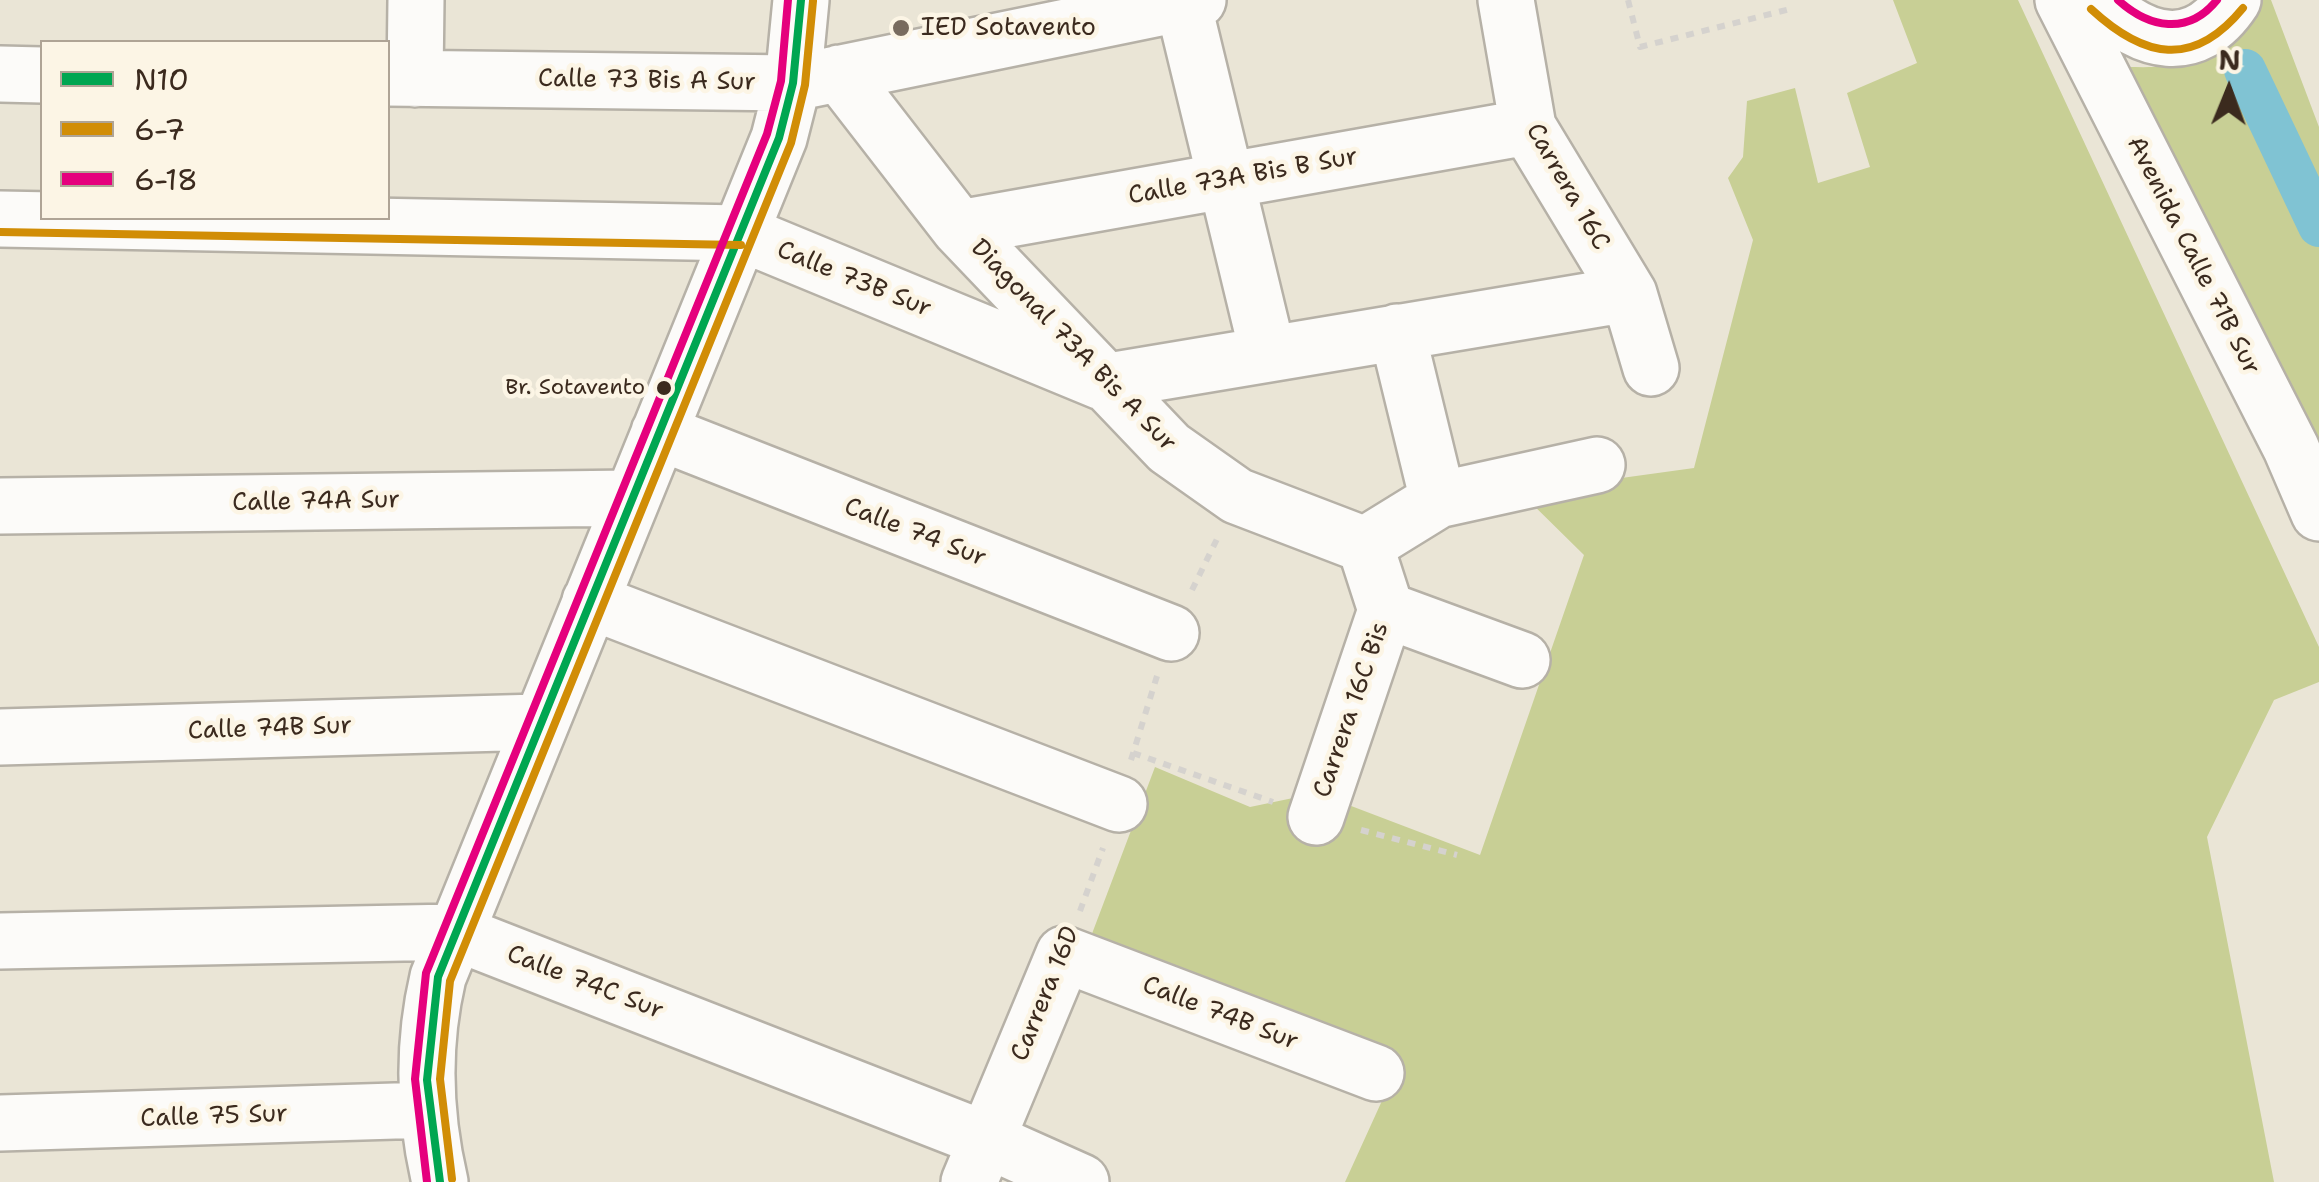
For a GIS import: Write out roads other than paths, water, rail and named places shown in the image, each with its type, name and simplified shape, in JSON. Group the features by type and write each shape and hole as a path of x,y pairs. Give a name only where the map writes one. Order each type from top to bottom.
{"main road":[{"path":"401,79 416,0"},
{"path":"440,1182 428,1110 428,1018 454,932 779,138 816,78 801,0"},
{"name":"Carrera 16C","path":"1506,0 1528,127 1629,294 1651,368"},
{"name":"Avenida Calle 71B Sur","path":"2063,0 2319,513"},
{"path":"2099,0 2130,28 2152,37 2182,38 2210,26 2233,0"},
{"path":"1190,2 1224,181 1268,354"},
{"name":"Calle 73 Bis A Sur","path":"401,79 816,78 1190,2"},
{"path":"0,74 40,74"},
{"name":"Diagonal 73A Bis A Sur","path":"816,78 1169,448 1237,496 1365,545"},
{"name":"Calle 73A Bis B Sur","path":"959,228 1528,127"},
{"name":"Calle 73B Sur","path":"0,219 40,220"},
{"name":"Calle 73B Sur","path":"53,220 741,233 1102,382"},
{"path":"1102,382 1629,294"},
{"path":"1397,332 1438,500"},
{"name":"Calle 74 Sur","path":"659,432 1171,633"},
{"path":"1365,545 1438,500 1597,464"},
{"name":"Calle 74A Sur","path":"0,506 632,498"},
{"name":"Carrera 16C Bis","path":"1316,818 1386,610 1365,545"},
{"path":"590,601 1119,804"},
{"path":"1386,610 1522,660"},
{"name":"Calle 74B Sur","path":"0,736 539,722"},
{"name":"Calle 74C Sur","path":"0,940 454,932 978,1161 1081,1182"},
{"name":"Calle 74B Sur","path":"1064,954 1376,1073"},
{"name":"Carrera 16D","path":"978,1161 1064,954"},
{"name":"Calle 75 Sur","path":"0,1123 428,1110"}],"waterway":[{"path":"2245,70 2319,226"}],"place":[{"name":"IED Sotavento","path":"901,28"},
{"name":"Br. Sotavento","path":"664,388"}]}
